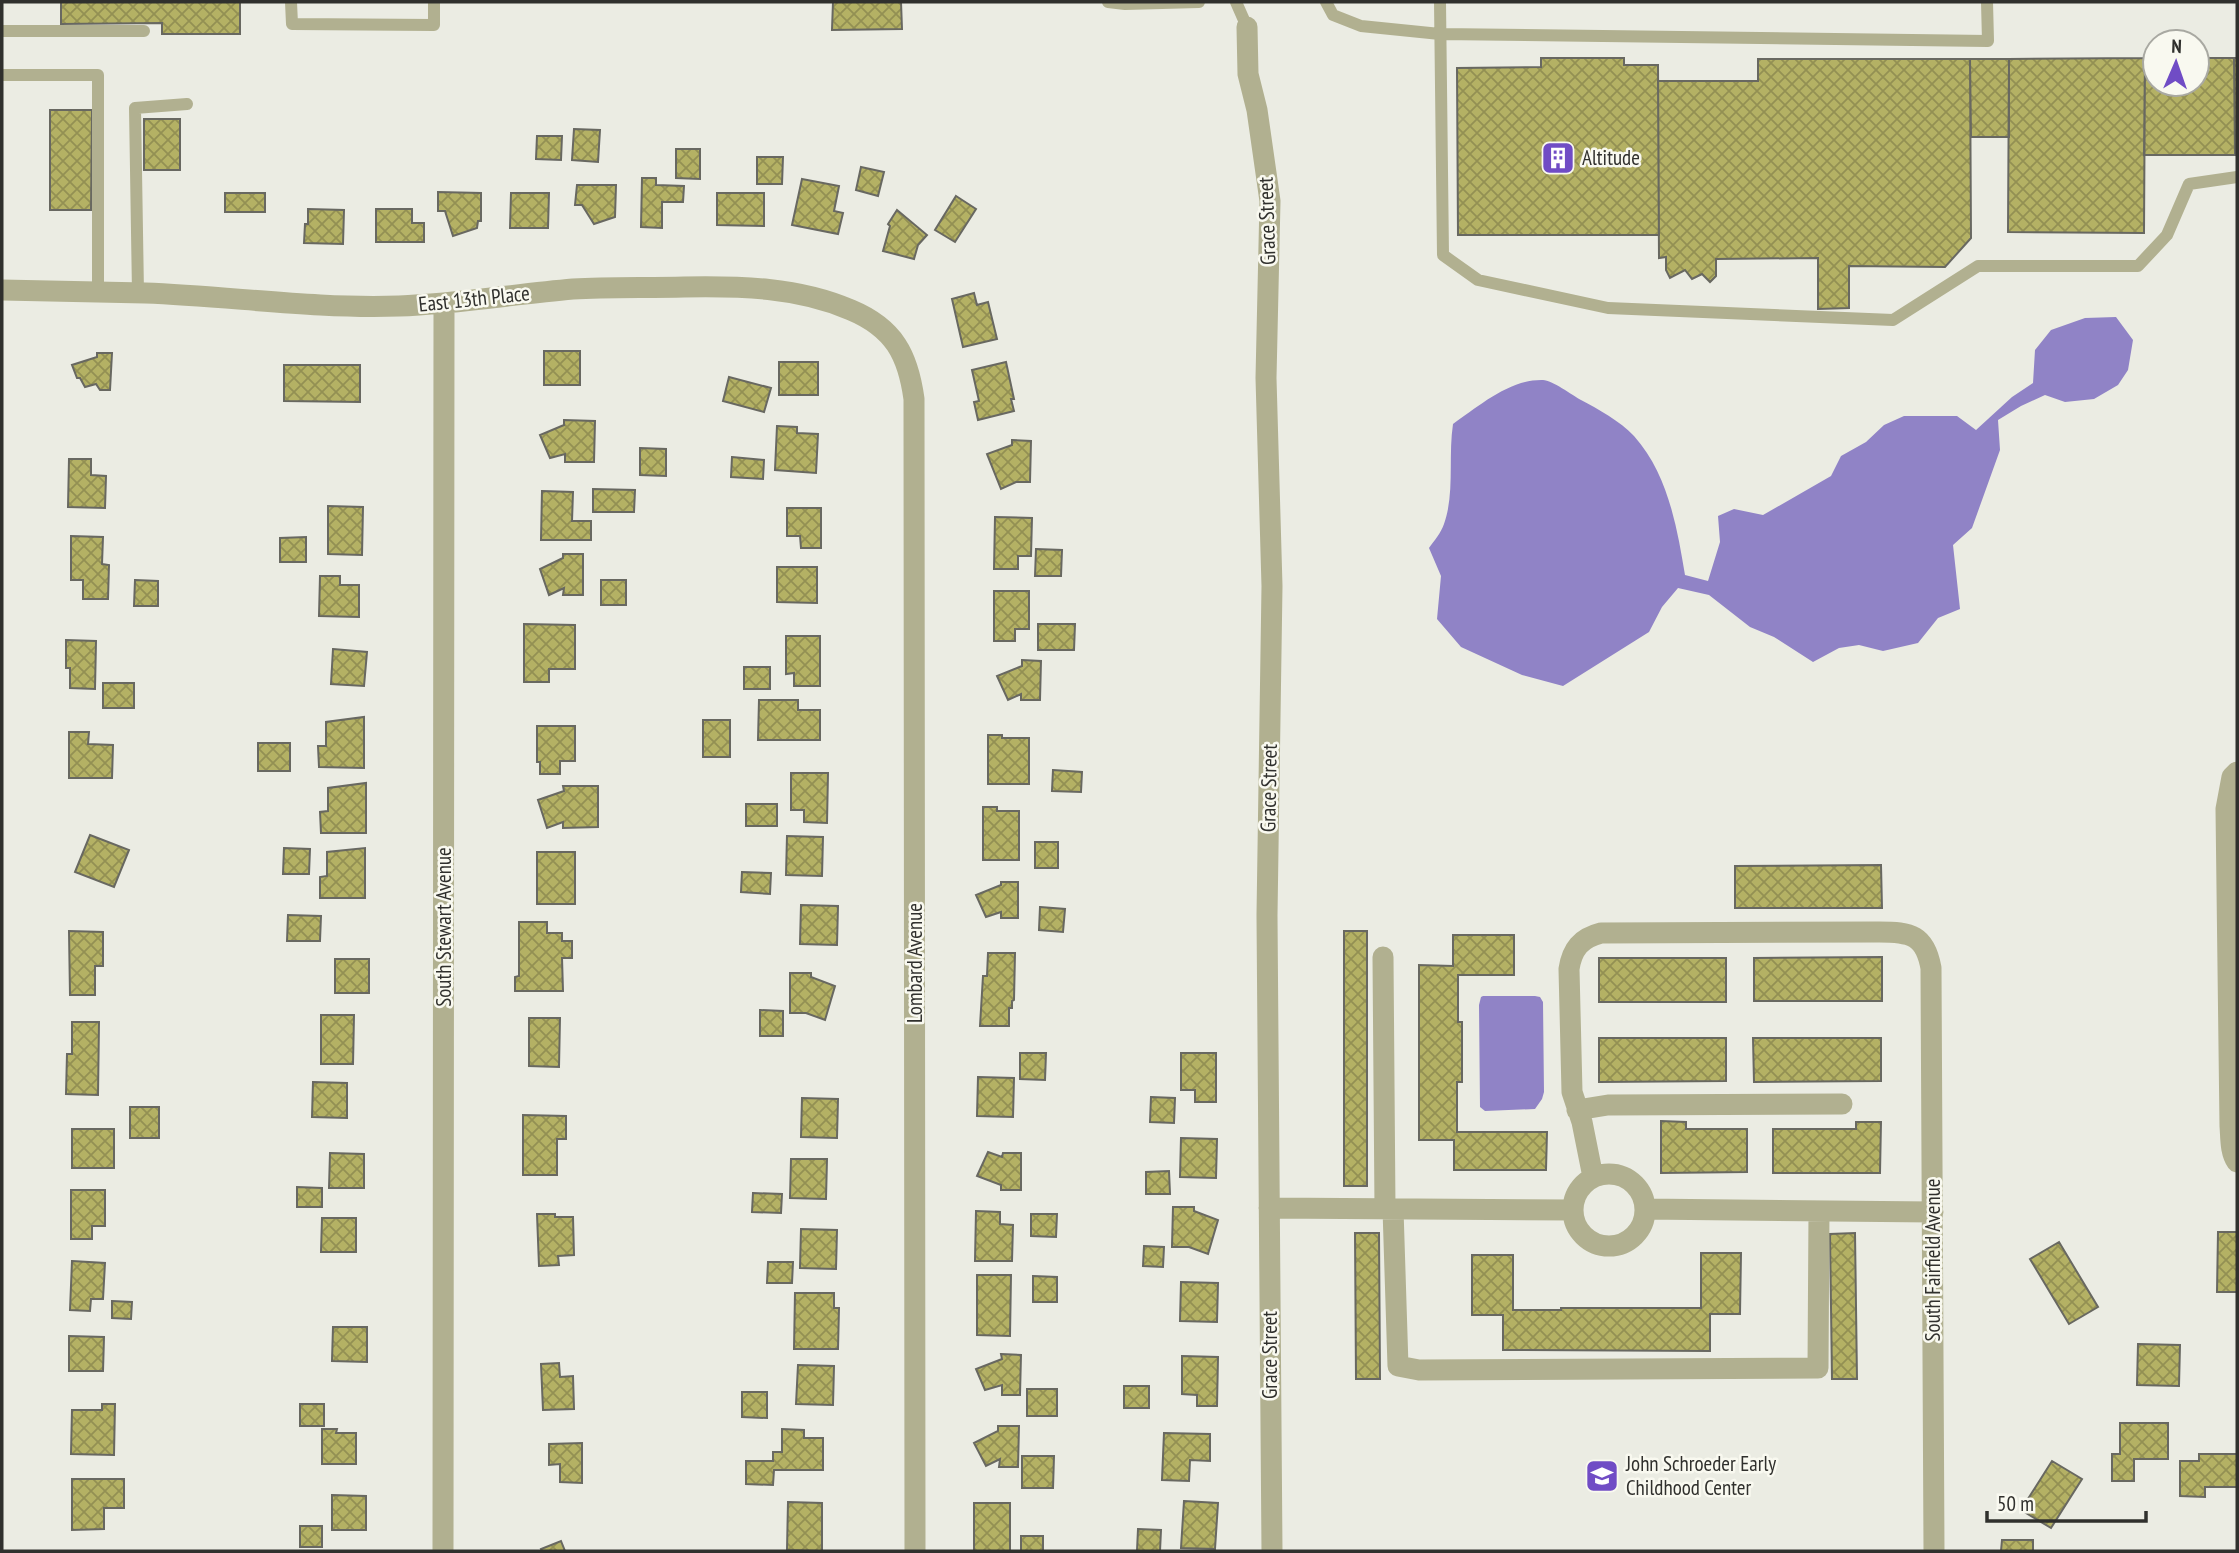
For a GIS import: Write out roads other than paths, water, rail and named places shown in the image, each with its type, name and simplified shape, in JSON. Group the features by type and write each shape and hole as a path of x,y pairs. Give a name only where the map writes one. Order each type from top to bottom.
{"street":[{"name":"Grace Street","path":"1247,27 1248,74 1257,110 1270,201 1266,378 1272,586 1267,915 1272,1551"},
{"name":"East 13th Place","path":"2,290 138,293 274,303 397,306 444,304 575,289 736,286 800,294 853,310 888,333 902,353 911,375"},
{"name":"South Stewart Avenue","path":"443,1551 444,304"},
{"name":"Lombard Avenue","path":"911,375 914,399 915,1551"},
{"path":"2236,1161 2230,1126 2226,809 2232,777 2237,772"},
{"name":"South Fairfield Avenue","path":"1577,1110 1570,1070 1569,969 1576,947 1593,935 1894,932 1921,941 1927,949 1931,968 1934,1551"},
{"path":"1383,957 1389,1209 1398,1366 1419,1370 1818,1368 1819,1211"},
{"path":"1593,1177 1577,1110 1608,1105 1842,1104"},
{"path":"1613,1174 1623,1177 1639,1190 1645,1209 1640,1229 1633,1237 1614,1246 1594,1243 1585,1237 1574,1220 1572,1210 1578,1191 1593,1177 1613,1174"},
{"path":"1269,1208 1572,1210"},
{"path":"1645,1209 1933,1212"}],"lane":[{"path":"291,2 292,24 434,25 434,2"},
{"path":"1108,2 1199,2"},
{"path":"1236,2 1247,27"},
{"path":"1326,2 1332,15 1361,26 1440,33 1988,41 1987,2"},
{"path":"1440,2 1443,256 1478,280 1608,308 1894,320 1978,266 2138,266 2167,235 2189,184 2237,177"},
{"path":"2,31 144,31"},
{"path":"2,75 98,75 98,292"},
{"path":"138,293 135,108 187,104"}],"place":[{"name":"Altitude","path":"1558,158"},
{"name":"John Schroeder Early Childhood Center","path":"1602,1476"}]}
